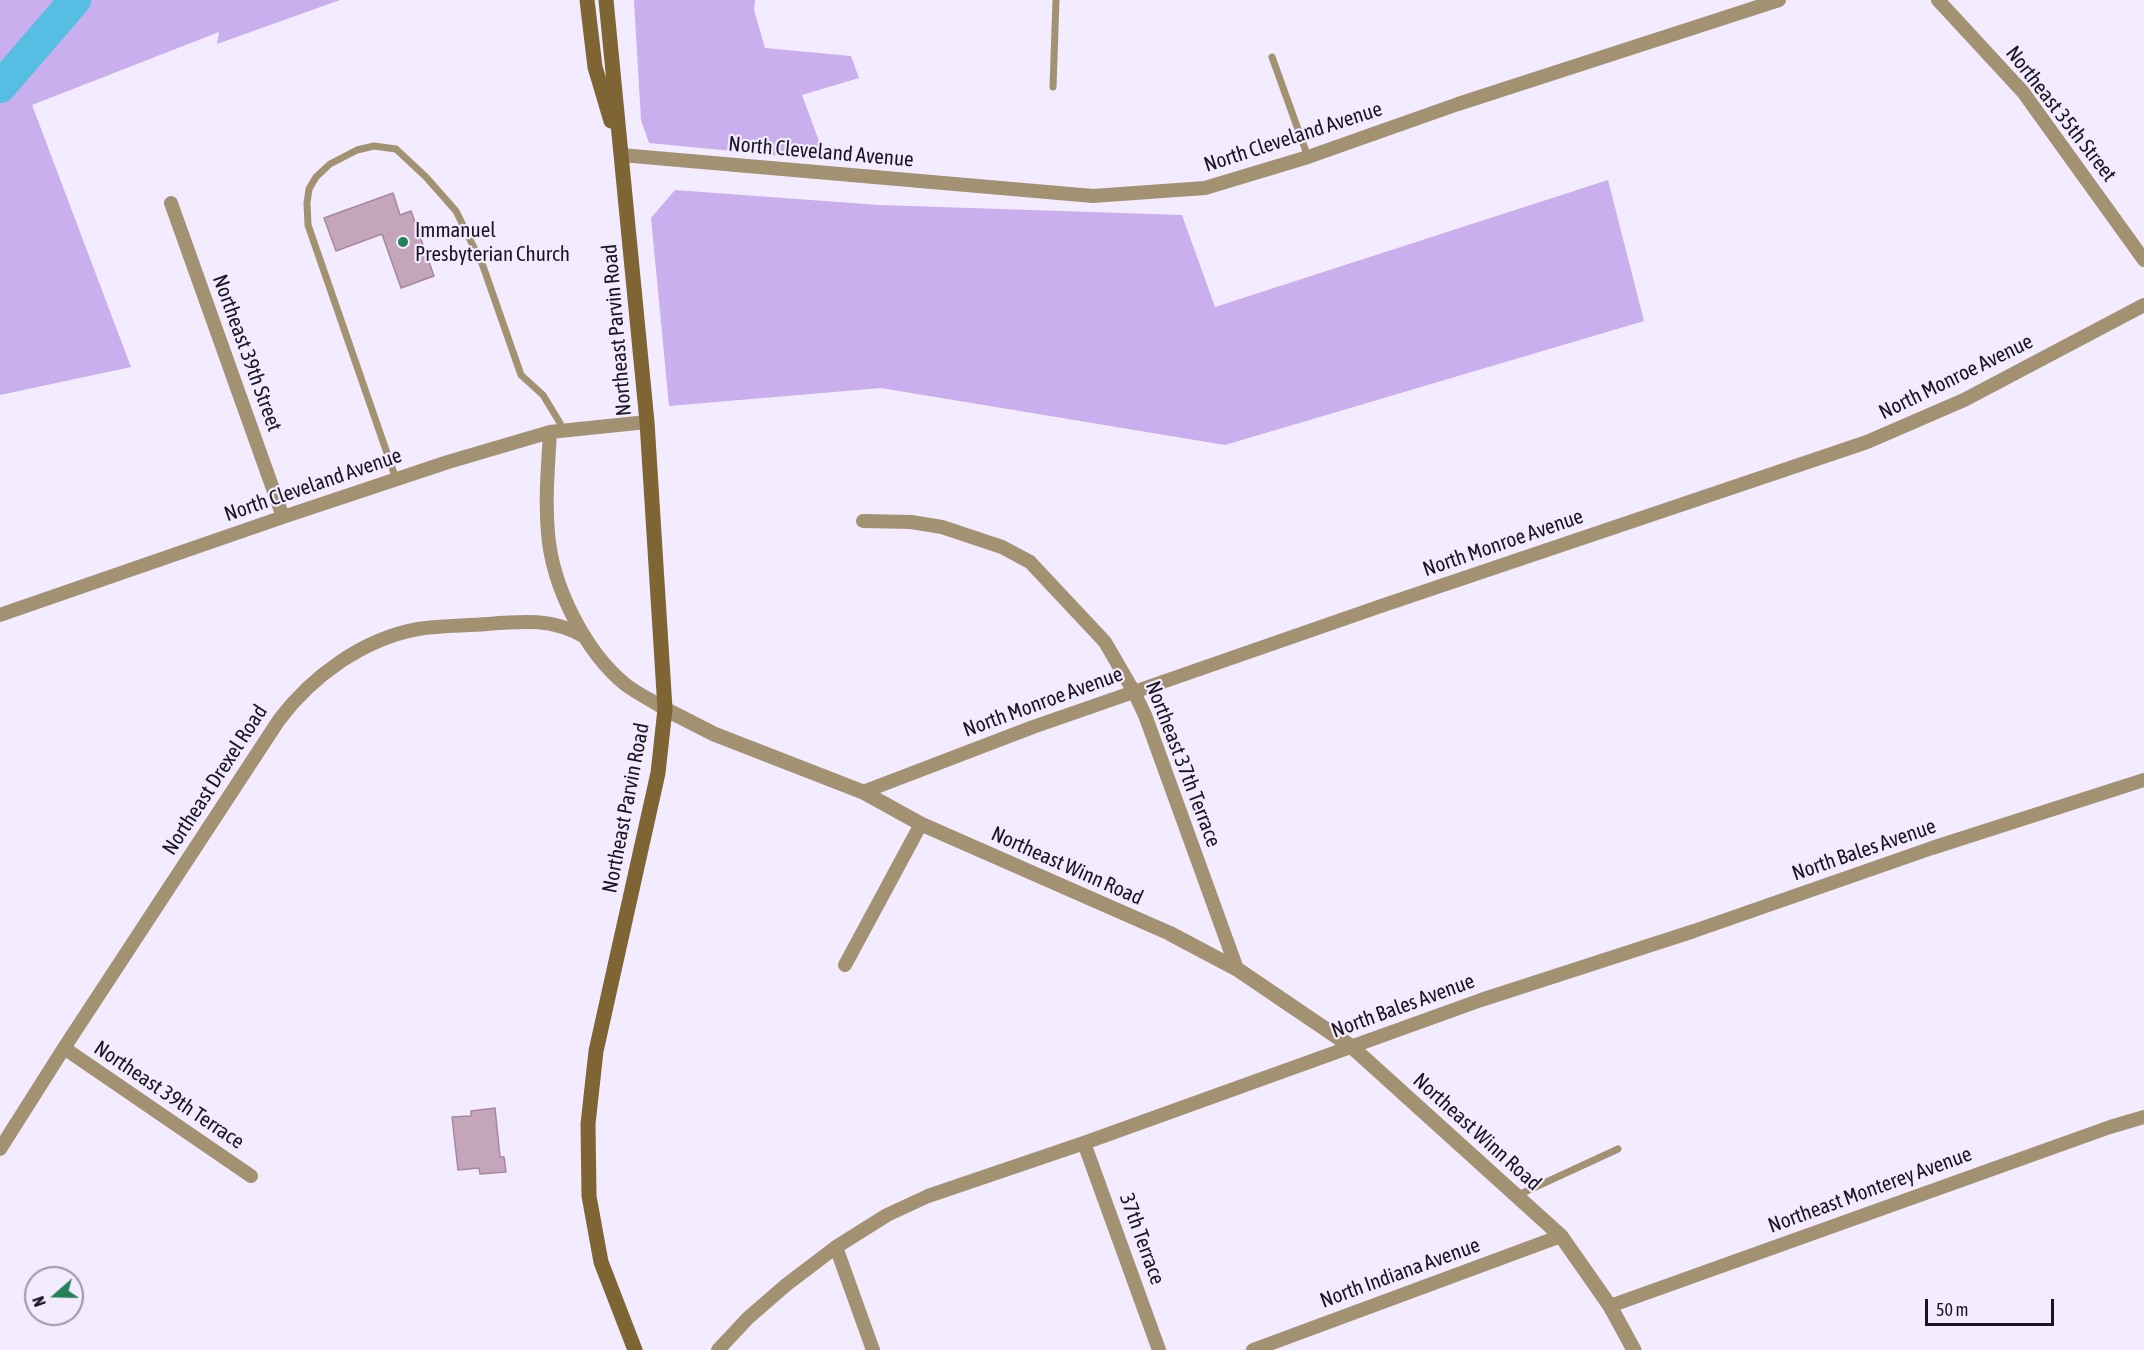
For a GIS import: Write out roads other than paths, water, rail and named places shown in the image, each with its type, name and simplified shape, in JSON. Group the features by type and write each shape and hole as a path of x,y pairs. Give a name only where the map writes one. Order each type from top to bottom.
{"main road":[{"name":"Northeast Parvin Road","path":"587,0 595,67 621,155"},
{"name":"Northeast Parvin Road","path":"606,0 646,422 665,709 658,773 596,1051 588,1124 589,1196 601,1262 636,1350"}],"street":[{"name":"North Cleveland Avenue","path":"621,155 1093,196 1205,188 1308,157 1458,104 1779,0"},
{"name":"Northeast 35th Street","path":"1938,0 2023,92 2144,260"},
{"name":"Northeast 39th Street","path":"171,203 283,517"},
{"name":"North Monroe Avenue","path":"863,792 1033,727 1392,602 1867,442 1964,400 2144,305"},
{"name":"North Cleveland Avenue","path":"0,615 283,517 554,432 646,422"},
{"name":"Northeast Winn Road","path":"554,432 547,495 548,534 554,567 566,600 585,637 598,656 626,685 665,709 714,734 863,792 921,824 1169,933 1237,969 1352,1047 1561,1236 1610,1306 1634,1350"},
{"name":"Northeast 37th Terrace","path":"863,520 911,522 942,527 992,543 1030,562 1105,642 1134,692 1237,969"},
{"name":"Northeast Drexel Road","path":"0,1149 279,720 302,692 337,664 383,640 418,629 540,621 563,626 585,637"},
{"name":"North Bales Avenue","path":"718,1350 748,1318 836,1246 887,1215 928,1196 1084,1143 1534,982 1694,931 1932,848 2144,780"},
{"path":"845,965 921,824"},
{"name":"Northeast 39th Terrace","path":"64,1048 250,1176"},
{"name":"Northeast Monterey Avenue","path":"1610,1306 2110,1126 2144,1117"},
{"name":"37th Terrace","path":"1084,1143 1160,1350"},
{"name":"North Indiana Avenue","path":"1253,1350 1561,1236"},
{"path":"836,1246 873,1350"}],"lane":[{"path":"1053,87 1056,0"},
{"path":"1272,57 1308,157"},
{"path":"396,480 308,225 309,189 316,177 330,164 357,150 374,147 396,149 426,177 456,211 483,266 521,375 543,395 560,423 554,432"},
{"path":"1516,1196 1618,1149"}],"waterway":[{"path":"0,87 75,0"}],"place":[{"name":"Immanuel Presbyterian Church","path":"403,242"}]}
